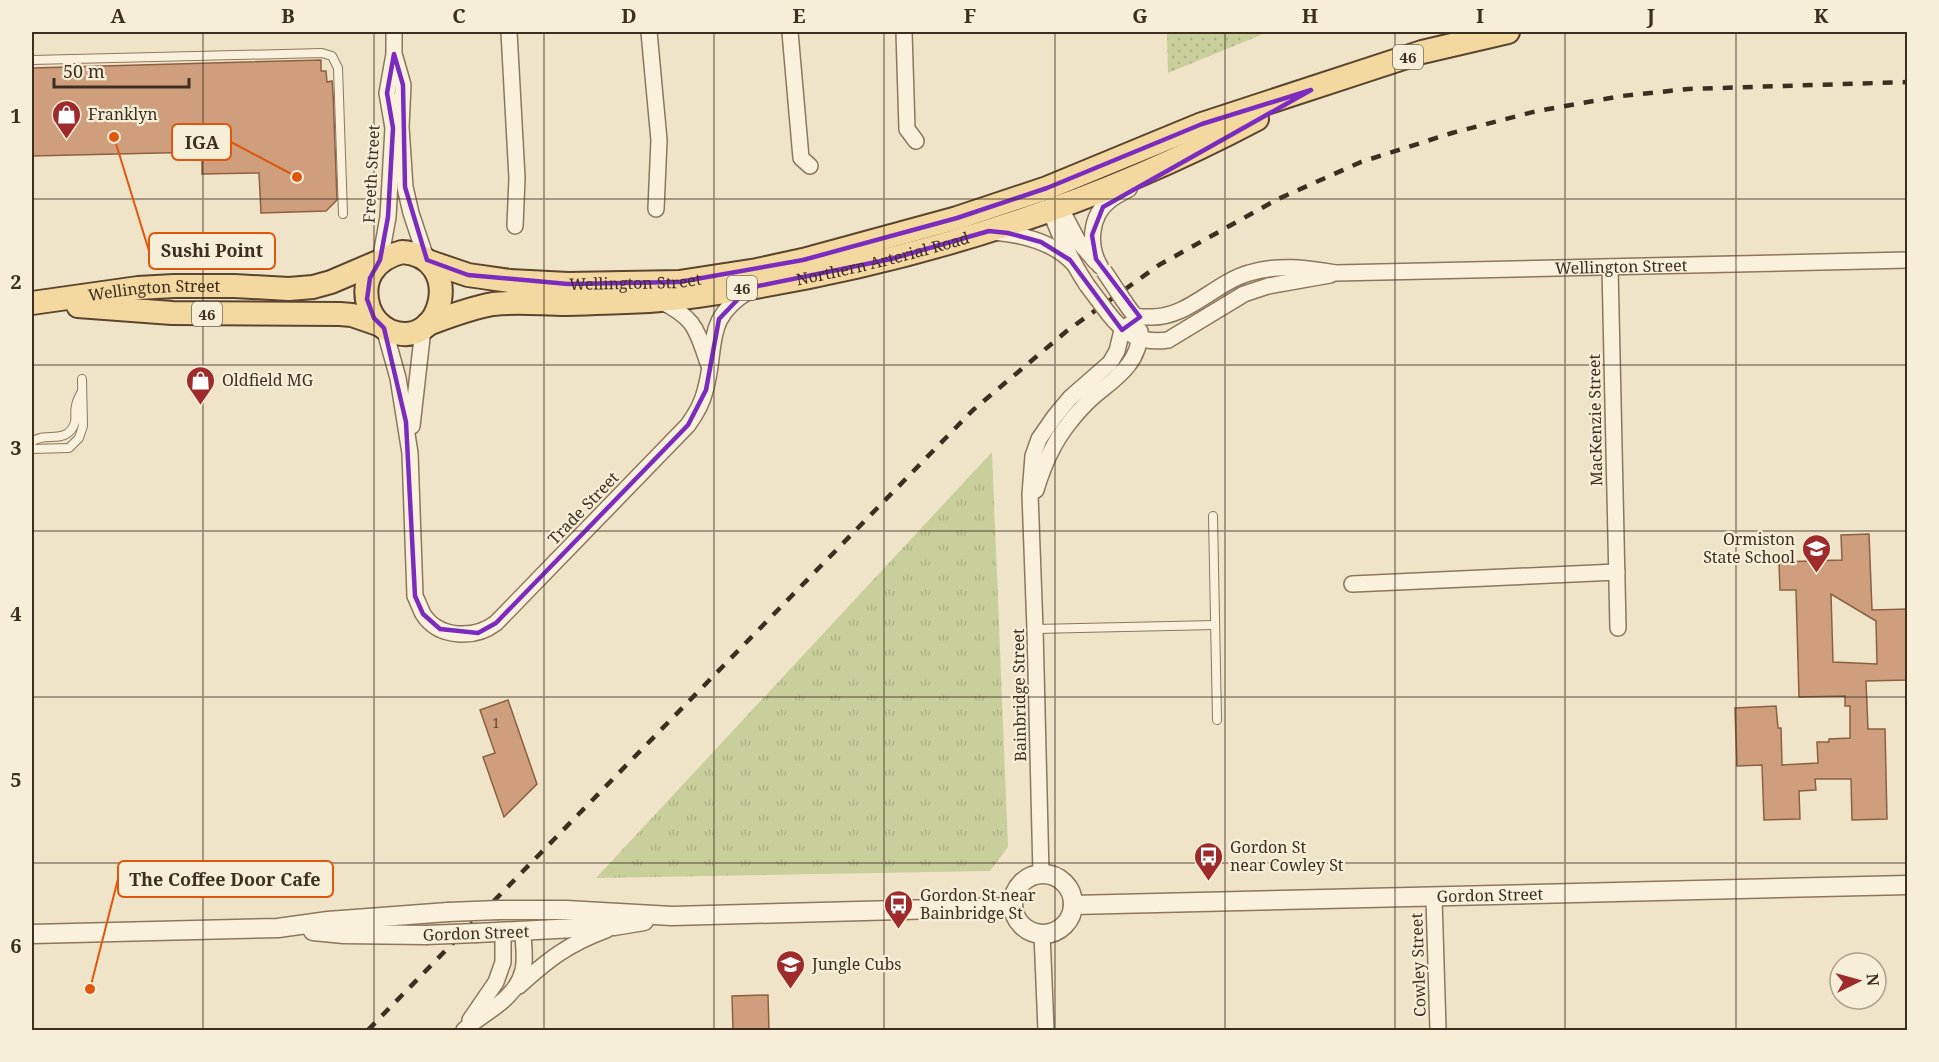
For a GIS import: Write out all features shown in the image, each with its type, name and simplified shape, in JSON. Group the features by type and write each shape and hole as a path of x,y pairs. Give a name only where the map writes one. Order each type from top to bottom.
{"main road":[{"name":"Northern Arterial Road","path":"426,327 465,310 495,304 660,301 759,286 891,259 989,231 1053,202 1203,124 1422,52 1508,32"},
{"name":"Northern Arterial Road","path":"1053,202 1117,184 1248,124 1311,90"},
{"name":"Wellington Street","path":"428,260 468,275 524,282 632,284 700,279 803,260 957,219 1053,202"},
{"name":"46","path":"379,262 390,255 402,252 413,253 428,260"},
{"path":"426,327 436,314 441,296 438,277 428,260"},
{"name":"Wellington Street","path":"33,302 138,288 174,286 289,289 331,282 379,262"},
{"path":"379,262 370,278 367,299 371,312 381,326"},
{"name":"Wellington Street","path":"33,302 172,313 340,314 352,315 381,326"},
{"name":"46","path":"381,326 402,334 426,327"}],"street":[{"name":"Freeth Street","path":"379,262 388,217 393,128 387,93 394,54 394,32"},
{"path":"509,32 517,178 515,226"},
{"path":"649,32 659,140 656,209"},
{"path":"790,32 801,158 810,166"},
{"path":"904,32 908,129 916,141"},
{"name":"Freeth Street","path":"394,54 403,85 401,127 405,187 411,213 428,260"},
{"path":"1102,269 1093,250 1092,235 1098,214 1109,200 1248,124"},
{"path":"1053,202 1078,240 1124,301 1134,314 1140,317"},
{"name":"Wellington Street","path":"1053,202 1061,239 1087,285 1122,330 1140,339 1155,342 1168,340 1244,294 1268,286 1322,278 1336,273"},
{"path":"989,231 1008,233 1041,242 1056,249 1074,264"},
{"name":"Wellington Street","path":"1140,317 1157,317 1178,312 1233,279 1269,269 1294,267 1336,273 1908,260"},
{"name":"MacKenzie Street","path":"1610,267 1618,628"},
{"name":"Trade Street","path":"410,453 415,596 423,614 446,631 458,634 478,633 496,623 688,425 706,390 713,335 722,314 742,295 759,286"},
{"path":"660,301 677,309 692,323 709,366"},
{"path":"1122,330 1140,317"},
{"path":"1140,317 1140,339"},
{"path":"381,326 398,378 410,453"},
{"path":"410,453 416,376 426,327"},
{"name":"Bainbridge Street","path":"1041,874 1031,469 1039,440 1054,416 1070,398 1110,363 1117,351 1122,330"},
{"name":"Bainbridge Street","path":"1031,516 1042,471 1056,442 1081,409 1122,373 1134,355 1140,339"},
{"path":"1352,584 1617,572"},
{"path":"1041,874 1055,876 1061,880 1070,891 1073,905 1067,922 1052,933 1034,933 1019,922 1013,907 1013,898 1020,884 1033,875 1041,874"},
{"name":"Gordon Street","path":"1073,905 1908,885"},
{"name":"Cowley Street","path":"1434,898 1438,1030"},
{"name":"Gordon Street","path":"278,928 328,921 506,910 566,910 672,916 1013,907"},
{"path":"506,910 523,932 523,969 518,984 511,993"},
{"path":"465,1029 496,982 503,962 506,910"},
{"name":"Gordon Street","path":"32,933 278,928 344,934 503,933 614,927 672,916"},
{"path":"465,1029 568,946 614,927"},
{"path":"1042,934 1046,1030"}],"lane":[{"path":"32,60 322,53 332,57 338,68 343,214"},
{"path":"32,449 69,448 79,438 83,426 82,379"},
{"path":"32,442 35,439 62,437 70,431 76,424 76,405 82,391"},
{"path":"1212,516 1217,720"},
{"path":"1035,629 1215,625"}],"highlighted area":[{"path":"394,54 403,85 405,187 427,260 468,275 568,284 679,282 803,260 957,218 1047,188 1202,124 1311,90 1103,207 1092,235 1096,259 1140,317 1122,330 1070,260 1041,242 1008,233 989,231 891,259 758,286 742,295 719,319 706,390 688,425 496,623 478,633 440,629 423,614 415,596 406,422 384,328 374,318 367,299 370,278 380,260 388,217 393,128 387,93"}],"green space":[{"path":"1167,32 1268,32 1168,73"},
{"path":"992,452 1008,847 990,871 596,878"}],"building":[{"path":"321,60 321,71 326,71 327,82 332,81 337,200 326,211 261,213 259,173 202,174 202,152 32,156 32,68"},
{"path":"1869,534 1872,610 1908,609 1908,680 1866,681 1868,729 1885,729 1887,819 1852,820 1851,779 1815,779 1816,790 1799,791 1800,819 1764,820 1762,765 1737,766 1735,708 1776,706 1778,728 1781,728 1782,765 1818,763 1817,742 1850,738 1850,706 1845,706 1845,696 1799,697 1796,590 1780,590 1779,562 1842,560 1841,535","holes":["1831,594 1876,621 1877,664 1833,662"]},
{"path":"508,700 537,784 504,817 483,757 495,753 480,710"},
{"path":"768,995 769,1030 733,1030 732,996"}],"railway":[{"path":"368,1030 973,410 1068,330 1159,265 1278,199 1361,162 1452,133 1537,111 1622,96 1688,89 1908,82"}],"place":[{"name":"Sushi Point","path":"114,137"},
{"name":"Franklyn","path":"67,140"},
{"name":"IGA","path":"297,177"},
{"name":"Oldfield MG","path":"201,406"},
{"name":"Ormiston State School","path":"1816,574"},
{"name":"Gordon St near Cowley St","path":"1209,882"},
{"name":"Gordon St near Bainbridge St","path":"899,930"},
{"name":"The Coffee Door Cafe","path":"90,989"},
{"name":"Jungle Cubs","path":"791,990"}]}
